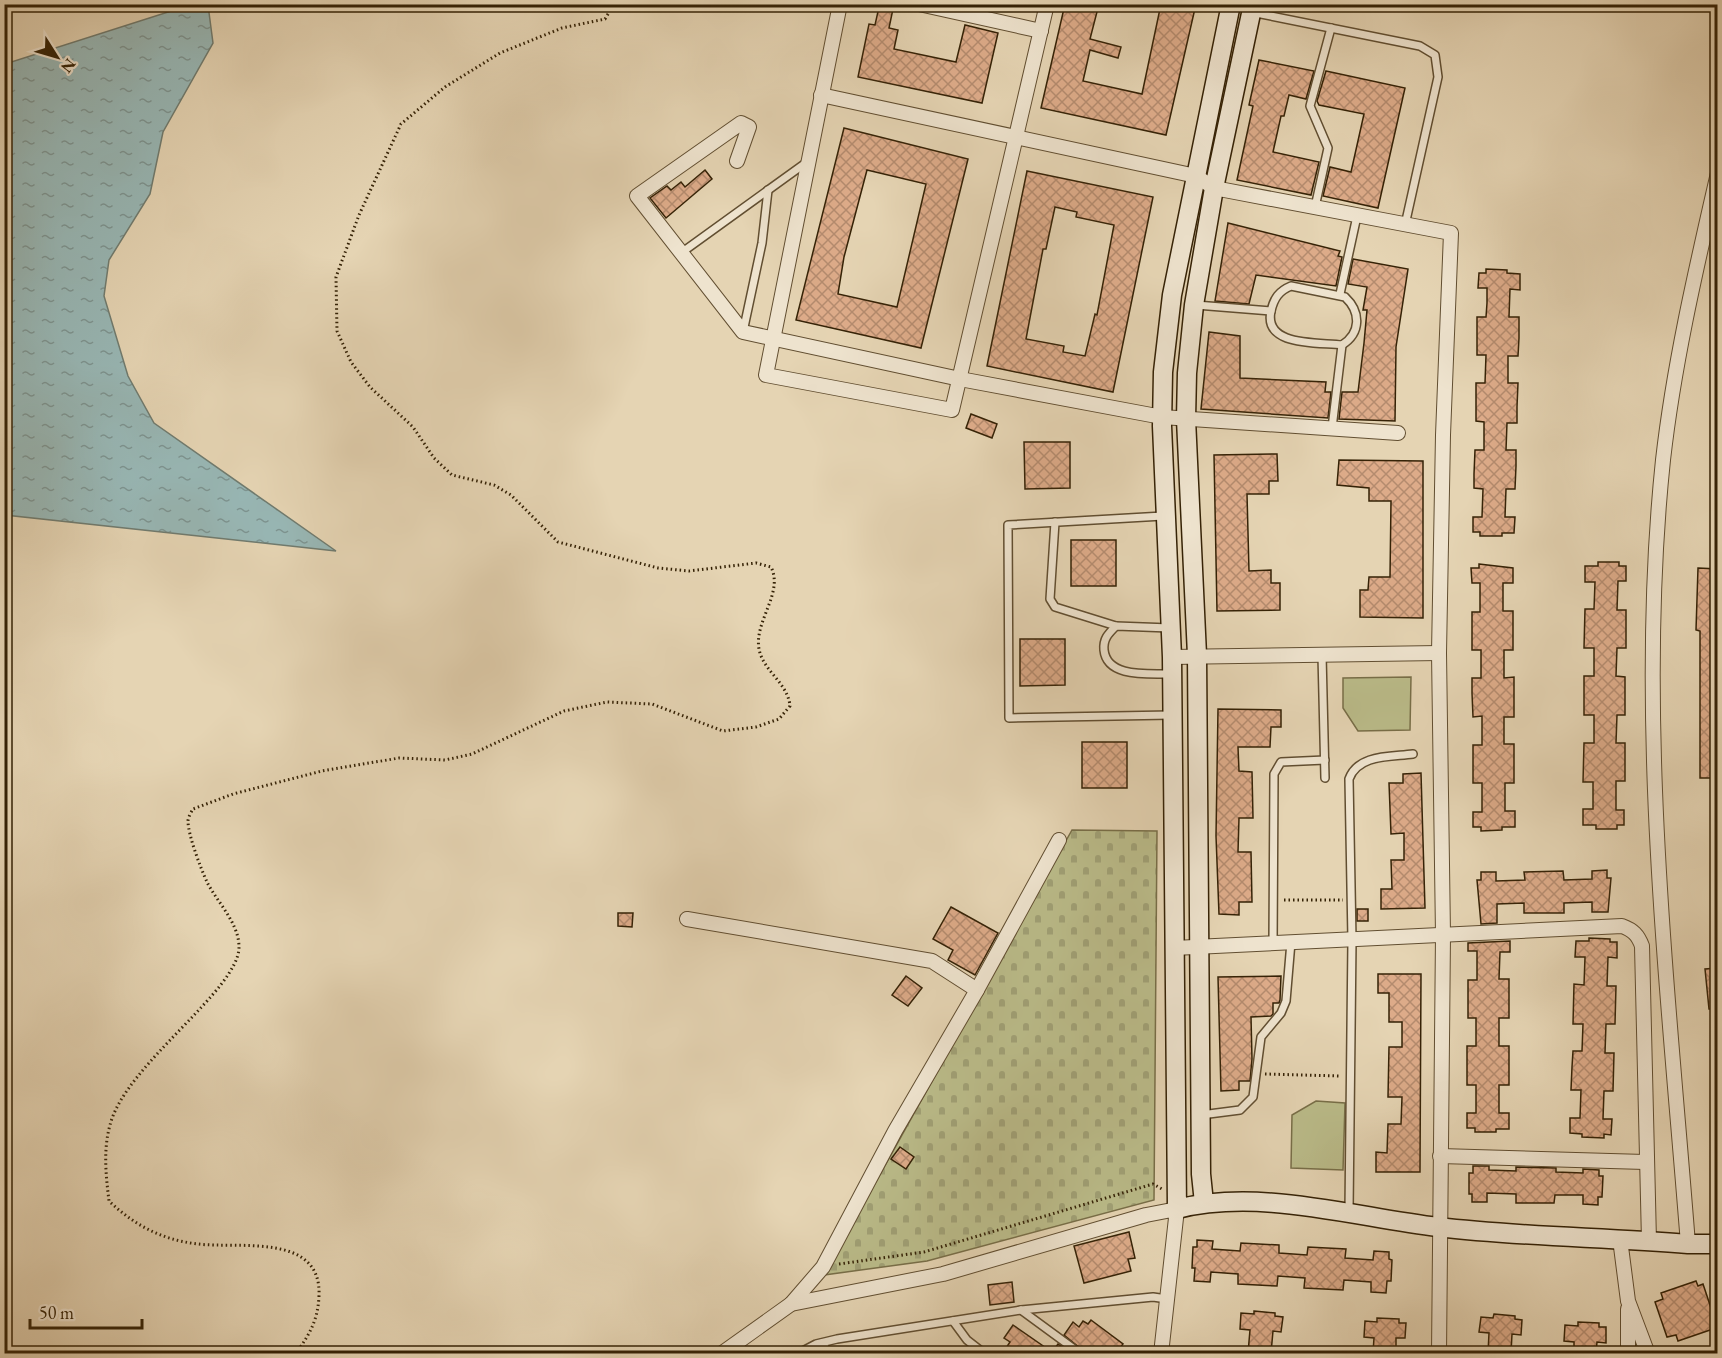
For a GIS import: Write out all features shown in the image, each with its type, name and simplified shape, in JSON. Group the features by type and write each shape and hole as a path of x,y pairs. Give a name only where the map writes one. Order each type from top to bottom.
{"street":[{"path":"840,4 766,375 952,410 1047,4"},
{"path":"919,4 1041,32"},
{"path":"1161,1353 1176,1204 1172,665 1162,417 1163,372 1172,295 1231,4"},
{"path":"1204,1203 1201,1116 1197,655 1186,373 1194,305 1214,188 1252,8"},
{"path":"821,95 1196,176 1214,188 1451,233 1443,435 1439,653 1443,934 1439,1353"},
{"path":"737,161 749,127 741,123 637,196 743,332 960,379 1162,417 1398,433"},
{"path":"1688,1244 1661,899 1653,678 1663,461 1685,317 1718,173"},
{"path":"1172,665 1197,655 1439,653"},
{"path":"721,1353 791,1304 823,1267 895,1131 977,990 1059,840"},
{"path":"687,919 932,961 977,990"},
{"path":"1174,948 1622,926 1635,933 1642,946 1645,1162 1649,1241"},
{"path":"1440,1156 1645,1162"},
{"path":"791,1304 943,1274 1146,1215 1176,1204 1260,1202 1439,1227 1688,1244 1718,1244"},
{"path":"1620,1239 1628,1301 1628,1353"},
{"path":"1628,1301 1648,1353"}],"lane":[{"path":"1252,8 1331,28 1420,46 1435,55 1438,77 1405,225"},
{"path":"1315,207 1329,148 1310,106 1331,28"},
{"path":"681,253 809,160"},
{"path":"743,332 762,243 768,190"},
{"path":"1340,294 1357,216"},
{"path":"1291,286 1340,294 1352,303 1357,324 1349,340 1342,345 1285,338 1271,327 1271,311 1277,294 1291,286"},
{"path":"1194,305 1271,311"},
{"path":"1332,429 1342,345"},
{"path":"1166,516 1008,525 1009,718 1172,715"},
{"path":"1054,522 1050,599 1055,607 1116,627 1171,628"},
{"path":"1116,627 1106,636 1104,647 1105,659 1114,668 1127,672 1172,665"},
{"path":"1322,654 1326,778"},
{"path":"1349,1214 1352,940 1349,778 1357,765 1366,760 1413,754"},
{"path":"1273,944 1274,774 1281,762 1325,760"},
{"path":"1201,1116 1245,1107 1253,1097 1262,1036 1281,1013 1286,1001 1291,942"},
{"path":"797,1353 822,1342 1021,1310 1153,1297 1167,1299"},
{"path":"1021,1310 1081,1353"},
{"path":"953,1321 967,1340 985,1353"},
{"path":"822,1342 830,1353"}],"path":[{"path":"296,1353 308,1339 318,1316 319,1292 316,1273 307,1261 285,1249 198,1244 157,1234 131,1222 109,1201 105,1166 110,1124 130,1084 216,990 234,966 239,946 231,920 207,882 197,853 188,821 193,809 233,794 322,771 399,758 445,760 472,754 564,711 607,702 652,704 723,731 756,727 779,719 790,706 789,694 759,651 759,635 773,589 775,575 771,567 756,563 689,571 658,568 558,542 511,495 494,485 452,476 434,458 413,427 370,387 351,362 337,331 336,277 359,215 401,124 445,87 500,52 562,28 605,19 614,4"},
{"path":"1296,900 1342,900"},
{"path":"1257,1074 1350,1076"},
{"path":"823,1267 924,1252 1153,1184 1176,1204"}],"green space":[{"path":"1411,677 1410,730 1358,731 1343,708 1343,678"},
{"path":"1072,830 1157,831 1154,1200 927,1261 824,1275"},
{"path":"1316,1101 1345,1103 1343,1170 1291,1168 1292,1115"}],"water":[{"path":"190,5 208,5 213,43 163,132 150,194 109,260 104,296 128,376 154,423 336,551 5,515 5,64"}],"building":[{"path":"1065,4 1099,4 1090,39 1121,47 1118,58 1090,50 1083,81 1142,94 1161,4 1196,4 1166,135 1041,108"},
{"path":"879,7 893,9 889,28 898,30 894,49 956,62 965,25 998,33 982,103 858,77 869,24 875,25"},
{"path":"1259,60 1314,71 1306,99 1289,95 1284,116 1281,116 1273,152 1319,162 1311,195 1237,180 1253,106 1249,105"},
{"path":"1326,71 1405,88 1378,208 1323,196 1330,167 1351,172 1364,114 1319,105 1317,101"},
{"path":"844,128 968,159 921,348 796,320","holes":["867,170 926,184 897,307 838,294 844,257"]},
{"path":"705,170 712,179 666,218 650,198 667,186 671,190 681,182 685,187"},
{"path":"1027,171 1153,197 1113,392 987,366","holes":["1055,207 1077,212 1076,217 1114,225 1097,315 1095,314 1085,356 1063,352 1064,346 1026,339 1043,249 1046,249"]},
{"path":"1228,223 1340,251 1338,256 1342,257 1336,286 1256,275 1249,304 1215,301"},
{"path":"1353,259 1408,269 1396,347 1395,421 1339,419 1342,392 1358,392 1367,310 1363,310 1367,287 1348,284"},
{"path":"1486,269 1507,270 1507,273 1520,274 1520,290 1510,289 1509,317 1519,317 1518,356 1508,356 1508,383 1518,383 1517,423 1507,423 1506,450 1516,450 1515,489 1506,489 1505,517 1515,517 1514,533 1502,533 1502,536 1480,536 1480,532 1473,532 1473,517 1482,517 1483,489 1474,488 1474,474 1475,450 1484,450 1484,422 1476,421 1476,383 1485,383 1486,355 1477,355 1477,317 1486,317 1487,288 1478,288 1479,273 1486,273"},
{"path":"1209,332 1240,336 1240,378 1326,382 1325,392 1331,392 1328,418 1201,409"},
{"path":"971,414 997,424 992,438 966,428"},
{"path":"1024,442 1070,442 1070,488 1025,489"},
{"path":"1277,454 1278,481 1269,481 1269,494 1247,494 1249,571 1271,570 1271,583 1280,583 1280,610 1217,611 1214,455"},
{"path":"1339,460 1423,461 1423,618 1360,617 1360,590 1368,590 1369,577 1390,577 1391,501 1369,501 1369,488 1337,485"},
{"path":"1071,540 1116,540 1116,586 1071,586"},
{"path":"1598,562 1619,562 1619,566 1626,566 1626,581 1618,581 1617,610 1626,610 1626,648 1617,648 1616,676 1625,677 1625,715 1617,715 1616,743 1625,743 1625,781 1616,781 1616,810 1624,810 1624,825 1617,825 1617,829 1596,829 1596,825 1583,825 1583,809 1593,809 1593,782 1583,782 1584,743 1594,743 1594,715 1584,715 1584,676 1594,676 1594,648 1584,648 1585,609 1594,609 1595,582 1585,582 1585,566 1598,566"},
{"path":"1479,564 1513,568 1513,583 1503,583 1503,611 1513,611 1513,650 1504,650 1504,678 1514,677 1514,717 1504,717 1504,744 1514,744 1514,783 1505,783 1505,811 1515,811 1515,827 1481,831 1481,827 1473,827 1473,812 1482,812 1482,783 1473,783 1473,745 1482,745 1482,716 1473,717 1472,693 1472,678 1481,678 1481,650 1472,650 1472,612 1480,612 1480,583 1472,583 1471,568 1479,568"},
{"path":"1698,568 1718,569 1718,778 1700,778 1700,631 1696,630"},
{"path":"1020,639 1065,639 1065,685 1020,686"},
{"path":"1218,709 1281,710 1281,727 1271,727 1270,747 1238,747 1239,771 1252,772 1253,818 1239,818 1238,852 1251,852 1252,902 1239,902 1239,915 1219,914 1216,836"},
{"path":"1082,742 1127,742 1127,788 1082,788"},
{"path":"1421,773 1425,908 1381,909 1381,889 1392,889 1391,860 1404,860 1404,833 1391,834 1389,783 1403,783 1403,774"},
{"path":"1607,870 1607,878 1611,878 1608,912 1592,912 1592,902 1564,903 1564,913 1524,913 1524,903 1497,904 1497,923 1481,924 1477,880 1481,880 1481,872 1496,872 1496,881 1525,880 1524,872 1563,871 1564,880 1592,879 1592,871"},
{"path":"951,907 998,933 975,975 948,960 953,950 933,939"},
{"path":"1357,909 1368,909 1368,921 1357,921"},
{"path":"618,913 633,913 632,927 618,926"},
{"path":"1589,938 1610,939 1610,942 1617,942 1617,958 1608,957 1607,986 1616,986 1615,1024 1606,1024 1605,1053 1614,1053 1613,1091 1604,1091 1603,1119 1612,1119 1611,1135 1604,1134 1604,1138 1582,1137 1582,1134 1570,1133 1570,1118 1580,1118 1581,1090 1571,1090 1573,1051 1582,1051 1583,1024 1573,1024 1574,984 1584,985 1585,957 1575,957 1576,941 1589,941"},
{"path":"1510,941 1510,952 1500,952 1499,979 1509,979 1509,1018 1499,1018 1499,1046 1509,1046 1509,1085 1499,1085 1499,1113 1509,1113 1509,1129 1496,1129 1496,1132 1475,1132 1475,1128 1467,1128 1467,1113 1476,1113 1476,1085 1467,1085 1467,1046 1476,1046 1476,1018 1468,1018 1468,980 1477,980 1477,951 1468,951 1468,943"},
{"path":"1718,968 1718,1009 1709,1009 1705,969"},
{"path":"1378,974 1421,974 1420,1172 1376,1172 1376,1152 1387,1153 1388,1124 1401,1124 1402,1097 1388,1097 1389,1047 1402,1047 1402,1022 1389,1022 1389,993 1378,993"},
{"path":"906,976 922,988 908,1006 892,995"},
{"path":"1281,976 1280,1000 1279,1003 1273,1003 1273,1014 1251,1017 1250,1081 1239,1081 1239,1090 1221,1091 1218,977"},
{"path":"900,1147 914,1157 906,1169 891,1159"},
{"path":"1473,1166 1489,1166 1489,1170 1516,1171 1516,1167 1556,1168 1556,1172 1583,1173 1583,1169 1599,1170 1599,1176 1603,1176 1602,1197 1598,1197 1598,1205 1583,1204 1583,1195 1555,1195 1554,1203 1516,1203 1516,1194 1487,1193 1487,1202 1472,1202 1472,1194 1469,1194 1469,1173 1473,1173"},
{"path":"1129,1232 1135,1258 1128,1259 1131,1271 1084,1283 1074,1246"},
{"path":"1197,1240 1213,1241 1212,1249 1240,1251 1241,1243 1279,1245 1279,1253 1307,1255 1308,1247 1346,1249 1345,1258 1373,1260 1374,1251 1389,1252 1389,1259 1392,1260 1391,1281 1387,1281 1386,1293 1371,1292 1371,1282 1344,1280 1343,1290 1304,1288 1305,1278 1278,1276 1277,1286 1238,1284 1238,1274 1211,1272 1210,1282 1194,1281 1193,1247 1197,1247"},
{"path":"1696,1281 1698,1286 1703,1284 1716,1323 1711,1324 1713,1329 1678,1341 1676,1335 1667,1337 1655,1302 1663,1299 1661,1293"},
{"path":"1012,1282 1014,1302 990,1305 988,1285"},
{"path":"1254,1311 1275,1313 1275,1316 1283,1317 1281,1332 1273,1331 1271,1353 1248,1353 1250,1330 1240,1329 1241,1313 1254,1314"},
{"path":"1494,1314 1515,1316 1515,1319 1522,1320 1521,1335 1512,1334 1511,1353 1488,1353 1489,1333 1479,1332 1481,1317 1493,1318"},
{"path":"1377,1318 1399,1319 1399,1323 1406,1323 1405,1338 1396,1338 1396,1353 1373,1353 1374,1338 1364,1337 1365,1321 1377,1322"},
{"path":"1091,1320 1123,1344 1116,1353 1086,1353 1064,1335 1073,1322 1079,1327 1083,1321 1088,1324"},
{"path":"1578,1322 1599,1323 1599,1327 1606,1327 1606,1343 1597,1342 1596,1353 1574,1353 1574,1342 1564,1341 1565,1325 1578,1326"},
{"path":"1013,1325 1052,1352 1058,1344 1071,1353 1014,1353 1006,1348 1010,1342 1004,1338"}]}
